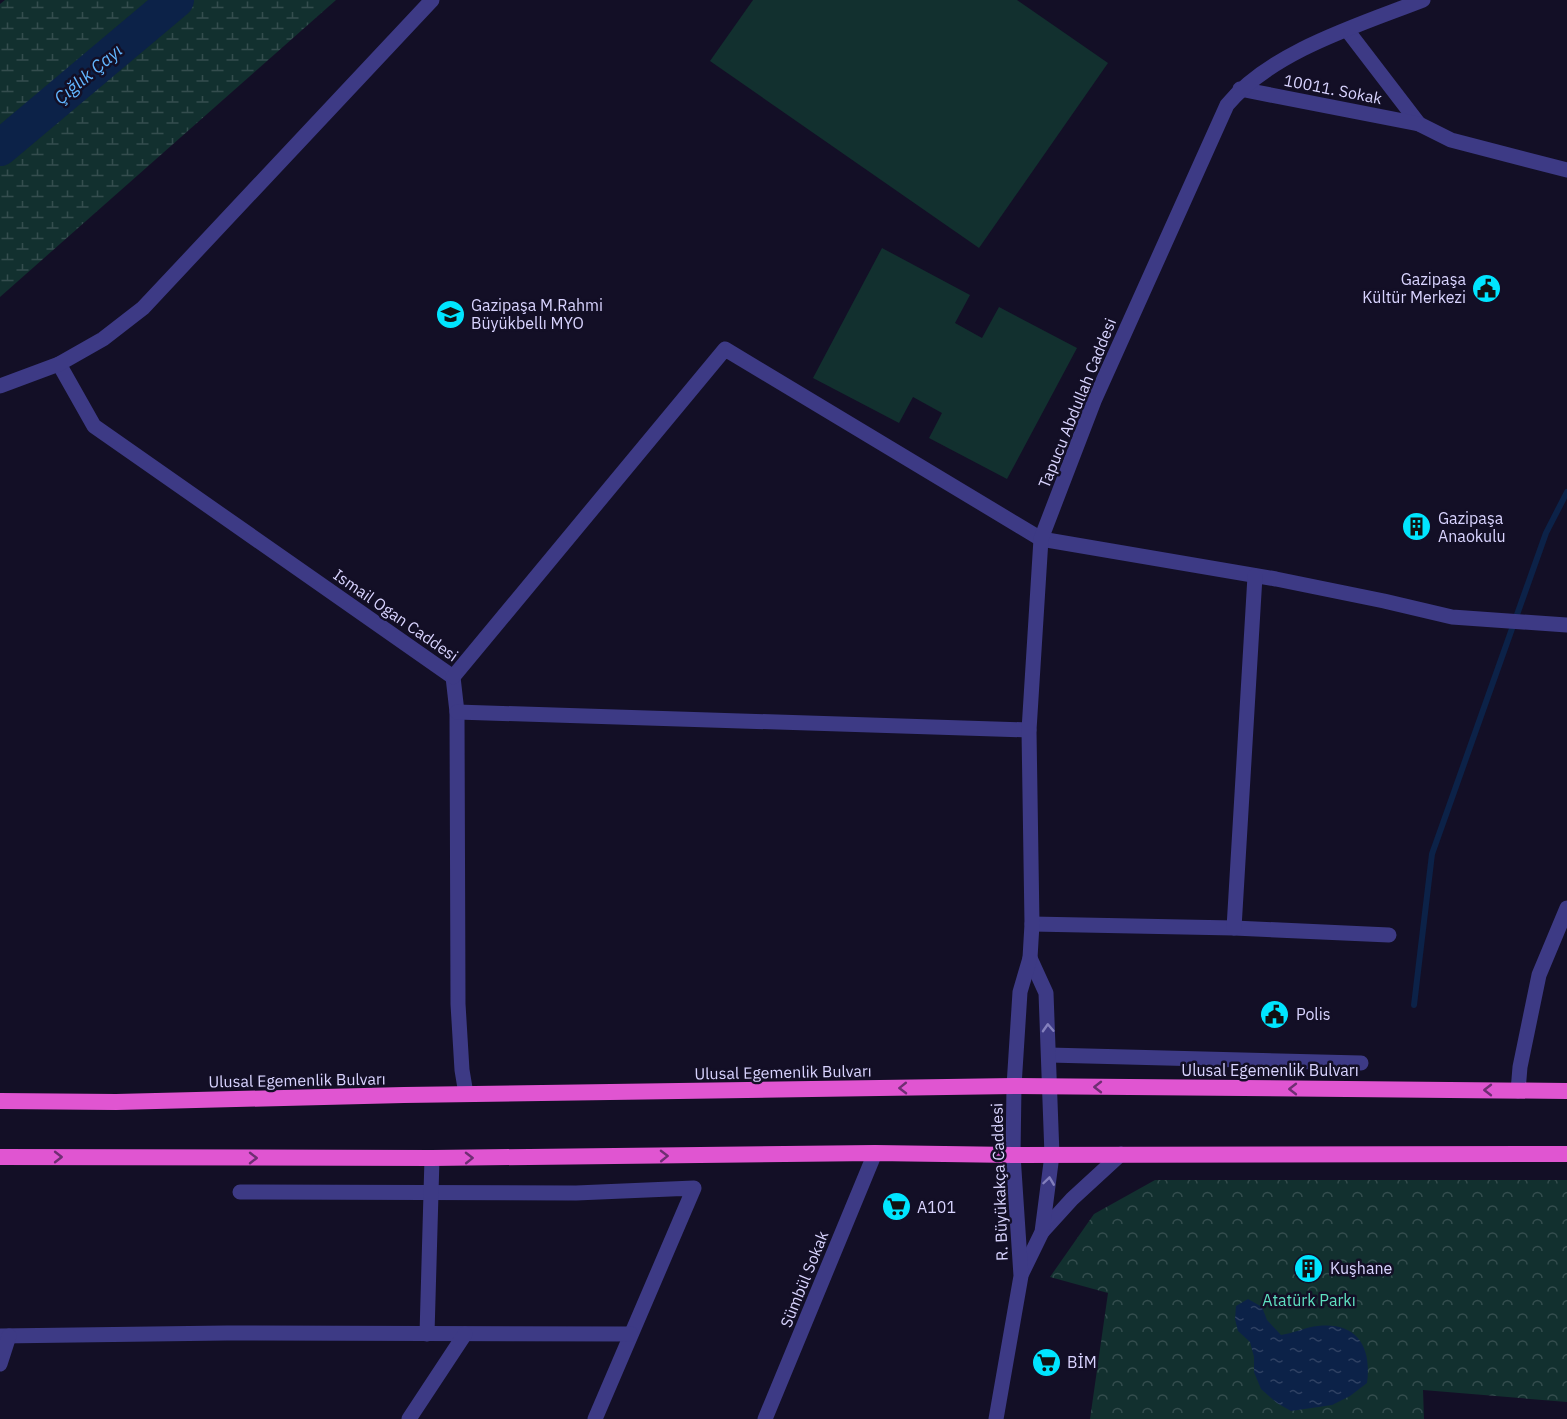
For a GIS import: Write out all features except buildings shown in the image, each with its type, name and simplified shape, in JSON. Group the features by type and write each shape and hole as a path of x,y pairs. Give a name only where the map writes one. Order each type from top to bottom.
{"highway":[{"name":"Ulusal Egemenlik Bulvarı","path":"0,1101 116,1102 1014,1086 1567,1091"},
{"path":"0,1157 432,1158 875,1153 1013,1155 1567,1154"}],"street":[{"path":"0,387 59,364 103,339 143,308 432,0"},
{"name":"Tapucu Abdullah Caddesi","path":"1014,1086 1020,992 1030,958 1032,924 1029,730 1041,539 1094,401 1223,112 1240,89 1288,58 1347,30 1423,0"},
{"name":"10011. Sokak","path":"1347,30 1419,124"},
{"name":"10011. Sokak","path":"1240,89 1419,124 1451,140 1567,170"},
{"path":"453,677 725,349 1041,539 1276,579 1462,618 1566,623"},
{"name":"Ismail Ogan Caddesi","path":"59,364 94,426 453,677 457,712 458,1004 466,1094"},
{"path":"1234,928 1255,576"},
{"path":"457,712 1029,730"},
{"path":"1518,1090 1520,1067 1539,975 1567,908"},
{"path":"1032,924 1234,928 1389,935"},
{"name":"Tapucu Abdullah Caddesi","path":"1030,958 1046,993 1051,1087"},
{"path":"1049,1055 1360,1063"},
{"name":"R. Büyükakça Caddesi","path":"996,1419 1021,1276 1013,1155 1014,1086"},
{"name":"R. Büyükakça Caddesi","path":"1021,1276 1042,1232 1052,1155 1051,1087"},
{"name":"Sümbül Sokak","path":"765,1419 875,1153"},
{"path":"1042,1232 1072,1199 1121,1154"},
{"path":"427,1334 432,1158"},
{"path":"240,1192 576,1193 694,1188 596,1419"},
{"path":"0,1364 4,1336 227,1333 631,1334"},
{"path":"409,1419 465,1334"}],"green space":[{"path":"5,0 336,0 0,297 0,4"},
{"path":"753,0 1017,0 1108,63 979,248 710,61"},
{"path":"882,248 970,295 955,323 982,338 999,307 1077,348 1007,479 929,438 942,413 913,397 899,423 813,378"},
{"name":"Atatürk Parkı","path":"1155,1180 1567,1180 1567,1402 1423,1390 1424,1419 1090,1419 1108,1293 1050,1277 1094,1214"}],"water":[{"path":"1248,1299 1262,1307 1267,1320 1281,1335 1318,1326 1343,1328 1352,1333 1364,1348 1367,1358 1367,1383 1350,1396 1332,1405 1291,1411 1277,1403 1261,1389 1254,1372 1254,1357 1250,1342 1238,1331 1235,1319 1236,1306"}],"waterway":[{"name":"Çığlık Çayı","path":"0,148 176,0"},
{"path":"1414,1005 1432,854 1546,533 1567,492"}],"place":[{"name":"Gazipaşa Kültür Merkezi","path":"1487,288"},
{"name":"Gazipaşa M.Rahmi Büyükbellı MYO","path":"450,314"},
{"name":"Gazipaşa Anaokulu","path":"1417,527"},
{"name":"Polis","path":"1275,1014"},
{"name":"A101","path":"896,1207"},
{"name":"Kuşhane","path":"1309,1268"},
{"name":"BİM","path":"1046,1362"}]}
